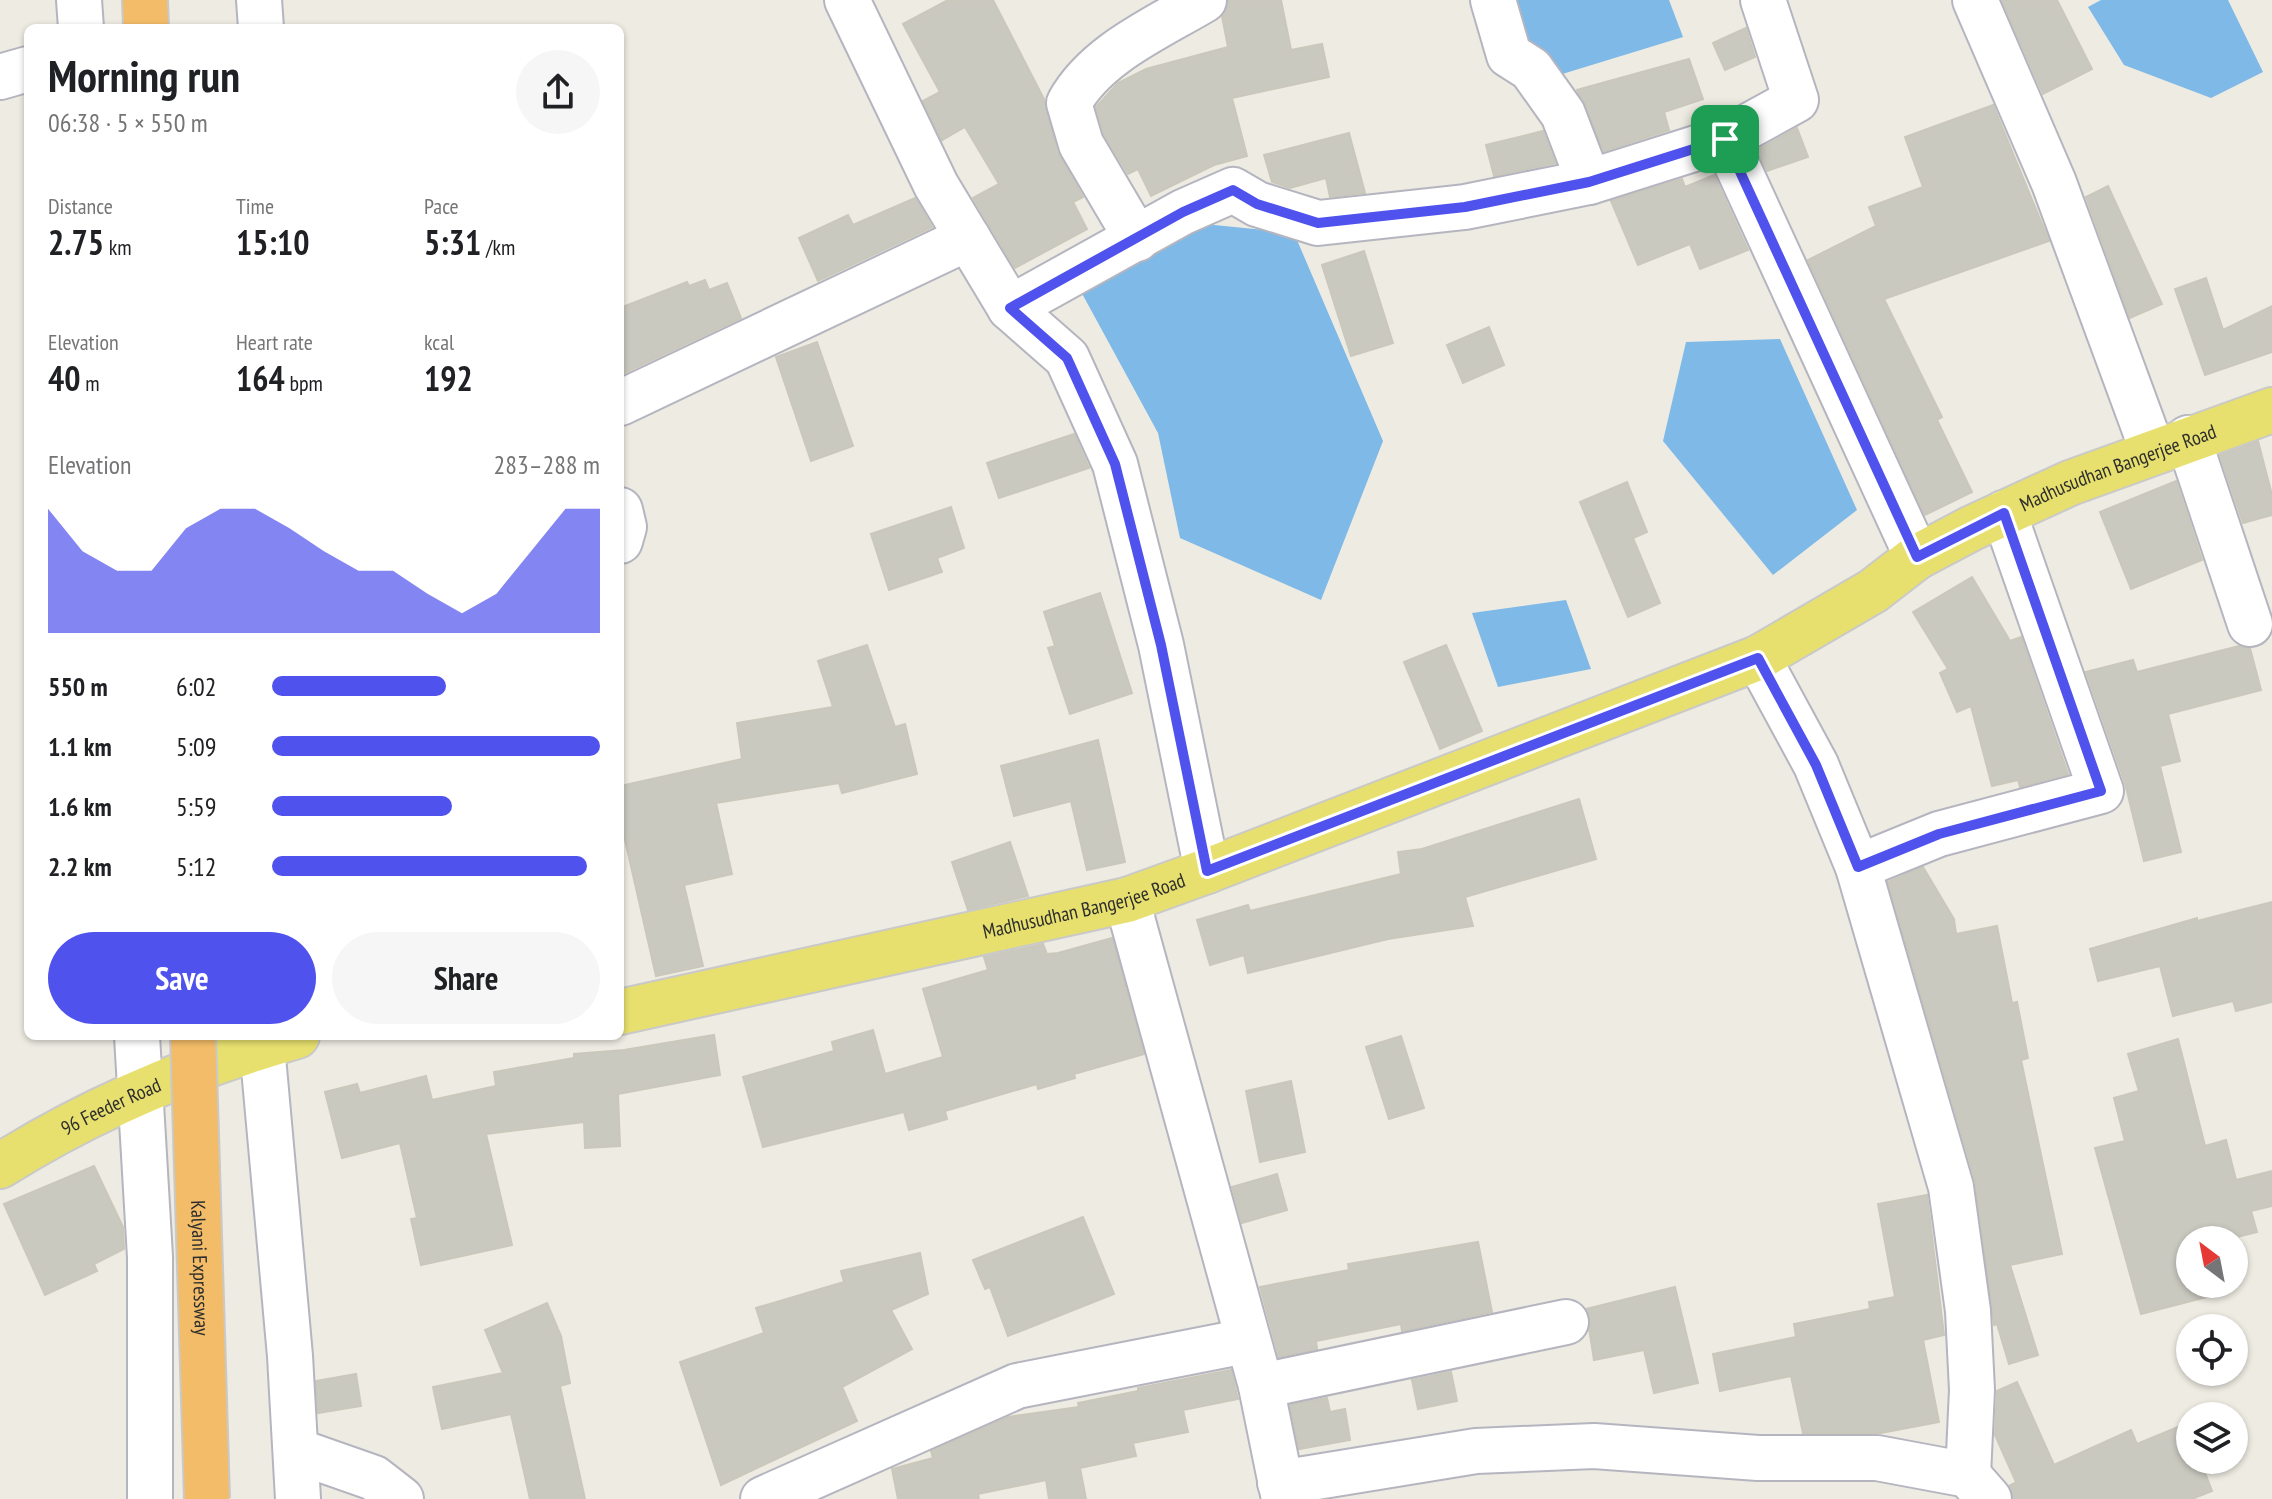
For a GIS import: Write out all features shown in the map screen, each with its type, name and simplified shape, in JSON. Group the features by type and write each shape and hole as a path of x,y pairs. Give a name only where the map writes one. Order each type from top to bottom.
{"highway":[{"path":"145,0 146,24"},
{"name":"Kalyani Expressway","path":"207,1499 244,1044"}],"main road":[{"name":"Madhusudhan Bangerjee Road","path":"624,1011 1127,900 1207,871 1758,658 1873,591 1917,557 2004,513 2070,483 2272,410"},
{"name":"96 Feeder Road","path":"0,1166 30,1147 244,1044"}],"street":[{"path":"79,0 81,24"},
{"path":"259,0 261,24"},
{"path":"847,0 936,185 1010,308 1067,358 1115,464 1161,645 1207,871"},
{"path":"1137,239 1081,144 1069,103 1079,84 1122,49 1204,0"},
{"path":"1493,0 1509,55 1531,69 1563,114 1589,182"},
{"path":"1010,308 1183,212 1233,190 1257,204 1318,223 1465,207 1589,182 1725,139 1796,100 1763,0"},
{"path":"1975,0 2250,624"},
{"path":"0,77 24,70"},
{"path":"1725,139 1917,557"},
{"path":"624,401 968,238"},
{"path":"1858,867 1939,834 2101,791 2004,513"},
{"path":"1127,900 1246,1341 1261,1386 1282,1491 1476,1451 1594,1446 1690,1450 1758,1458 1877,1458 1978,1487 1970,1343 1951,1187 1858,867 1816,765 1758,658"},
{"path":"137,1040 150,1257 150,1499"},
{"path":"244,1044 297,1451 298,1499"},
{"path":"1261,1386 1566,1322"},
{"path":"763,1499 1017,1386 1246,1341"},
{"path":"297,1451 374,1478 401,1499"}],"water":[{"path":"1504,0 1669,0 1683,37 1533,83"},
{"path":"2101,0 2228,0 2263,72 2211,98 2124,65 2088,7"},
{"path":"1164,220 1294,233 1383,441 1321,600 1180,538 1158,433 1073,277"},
{"path":"1780,339 1857,510 1773,575 1663,441 1686,342"},
{"path":"1566,600 1591,669 1498,687 1472,613"}],"building":[{"path":"948,0 993,0 1044,99 1057,151 1083,197 1073,202 1087,229 1015,268 973,198 999,184 965,127 942,140 923,101 940,92 903,24"},
{"path":"1229,0 1281,0 1291,50 1322,44 1329,77 1232,98 1247,156 1214,165 1151,196 1138,169 1128,174 1104,134 1096,107 1118,83 1146,69 1228,47 1222,16"},
{"path":"2002,0 2057,0 2092,69 2043,94"},
{"path":"1746,28 1755,57 1725,70 1713,43"},
{"path":"1689,59 1703,99 1664,112 1669,130 1604,151 1577,90"},
{"path":"1993,105 2049,241 1884,299 1942,417 1937,420 1972,492 1925,515 1808,260 1876,226 1869,207 1923,187 1905,137"},
{"path":"1797,128 1808,157 1767,171 1757,150"},
{"path":"1543,131 1555,163 1494,176 1486,145"},
{"path":"1349,133 1365,193 1330,197 1326,178 1290,188 1272,182 1264,155"},
{"path":"1714,175 1748,250 1700,269 1690,244 1638,265 1611,201 1682,179 1685,187"},
{"path":"2108,186 2162,304 2130,318 2086,197"},
{"path":"915,198 932,227 818,281 799,238 848,215 853,225"},
{"path":"1364,251 1393,343 1351,356 1322,265"},
{"path":"2206,278 2223,330 2272,306 2272,352 2205,375 2175,289"},
{"path":"705,280 709,290 727,283 741,318 624,373 624,306 687,282 689,286"},
{"path":"1489,327 1504,365 1463,383 1447,345"},
{"path":"817,342 853,446 811,461 776,357"},
{"path":"1074,434 1089,468 999,498 987,463"},
{"path":"2258,441 2272,495 2272,515 2243,523 2220,455"},
{"path":"2176,481 2202,560 2131,589 2100,512"},
{"path":"1627,482 1647,532 1633,538 1660,603 1628,617 1580,502"},
{"path":"951,507 964,548 937,558 942,572 889,590 871,534"},
{"path":"1972,577 2010,641 2021,637 2068,774 2020,787 2018,780 1992,786 1971,706 1957,712 1940,673 1948,669 1913,612"},
{"path":"1100,593 1132,693 1070,714 1048,648 1055,646 1044,612"},
{"path":"867,645 895,727 905,724 917,774 842,793 839,783 716,803 732,874 684,885 703,966 656,976 624,836 624,785 742,759 737,723 833,707 818,661"},
{"path":"1446,645 1482,731 1440,749 1404,662"},
{"path":"2239,646 2250,648 2261,690 2168,714 2180,761 2160,766 2181,852 2144,861 2125,783 2086,672 2133,660 2137,672"},
{"path":"1098,740 1125,862 1087,870 1071,801 1014,816 1001,766"},
{"path":"1579,799 1596,859 1465,897 1473,926 1388,939 1248,973 1244,955 1210,965 1197,920 1248,905 1250,911 1401,874 1398,852 1422,849"},
{"path":"1010,842 1028,896 968,910 952,862"},
{"path":"1923,867 1954,919 1956,934 1997,926 2012,1003 2017,1002 2028,1058 2021,1060 2062,1254 2010,1265 2038,1355 2009,1364 1997,1324 1994,1325 1975,1180 1888,882"},
{"path":"2272,902 2272,1002 2236,1011 2233,1001 2173,1016 2160,966 2098,981 2090,949 2197,918 2197,921"},
{"path":"1112,938 1144,1054 1074,1074 1075,1078 1038,1089 1037,1084 945,1111 947,1119 909,1130 904,1112 763,1147 743,1077 834,1051 832,1042 873,1030 885,1074 943,1057 923,989 988,970 984,957 1043,944 1047,954 1058,953"},
{"path":"714,1035 720,1075 618,1094 620,1146 585,1148 584,1122 486,1134 512,1245 421,1265 411,1219 417,1218 400,1143 342,1158 325,1092 357,1084 360,1093 426,1076 432,1100 496,1086 494,1072 574,1058 574,1054 624,1050"},
{"path":"1401,1036 1424,1108 1389,1119 1366,1047"},
{"path":"2178,1039 2205,1146 2226,1140 2236,1180 2272,1171 2272,1206 2251,1211 2257,1232 2248,1234 2248,1226 2176,1226 2176,1298 2203,1298 2141,1314 2095,1148 2125,1141 2114,1098 2139,1091 2128,1054"},
{"path":"1291,1081 1305,1152 1260,1162 1246,1091"},
{"path":"94,1166 123,1227 124,1249 94,1264 97,1271 45,1295 4,1204"},
{"path":"1277,1174 1287,1210 1242,1223 1232,1187"},
{"path":"1927,1195 1944,1335 1923,1340 1939,1422 1881,1433 1803,1433 1791,1376 1720,1391 1713,1354 1796,1337 1794,1324 1870,1309 1869,1302 1895,1297 1878,1204"},
{"path":"1083,1217 1114,1294 1008,1336 990,1287 985,1289 973,1260"},
{"path":"1478,1242 1492,1312 1402,1331 1401,1324 1316,1341 1317,1349 1279,1357 1260,1287 1349,1270 1348,1264"},
{"path":"920,1253 928,1294 891,1310 912,1349 842,1387 857,1421 721,1485 680,1362 764,1333 756,1308 844,1282 841,1271"},
{"path":"1675,1287 1698,1383 1654,1393 1644,1350 1594,1360 1586,1309"},
{"path":"547,1303 561,1336 570,1383 560,1386 585,1499 530,1499 511,1414 442,1429 433,1387 503,1373 485,1330"},
{"path":"1231,1370 1238,1399 1183,1410 1188,1432 1133,1443 1136,1456 1080,1468 1086,1499 1049,1499 1046,1480 978,1494 979,1499 898,1499 892,1469 933,1458 931,1451 1008,1417 1079,1407 1078,1403 1138,1391 1138,1388"},
{"path":"1451,1372 1457,1401 1418,1409 1412,1380"},
{"path":"356,1374 361,1406 318,1413 316,1381"},
{"path":"2017,1382 2054,1465 2131,1430 2137,1444 2176,1428 2176,1474 2205,1474 2212,1491 2192,1499 2013,1499 2009,1486 2016,1482 1995,1435 1997,1391"},
{"path":"1327,1398 1330,1412 1345,1409 1350,1440 1299,1449 1290,1405"}],"route":[{"path":"1725,139 1917,557 2004,513 2101,791 1939,834 1858,867 1816,765 1758,658 1207,871 1161,645 1115,464 1067,358 1010,308 1116,252 1183,212 1233,190 1257,204 1318,223 1465,207 1589,182 1725,139"}]}
